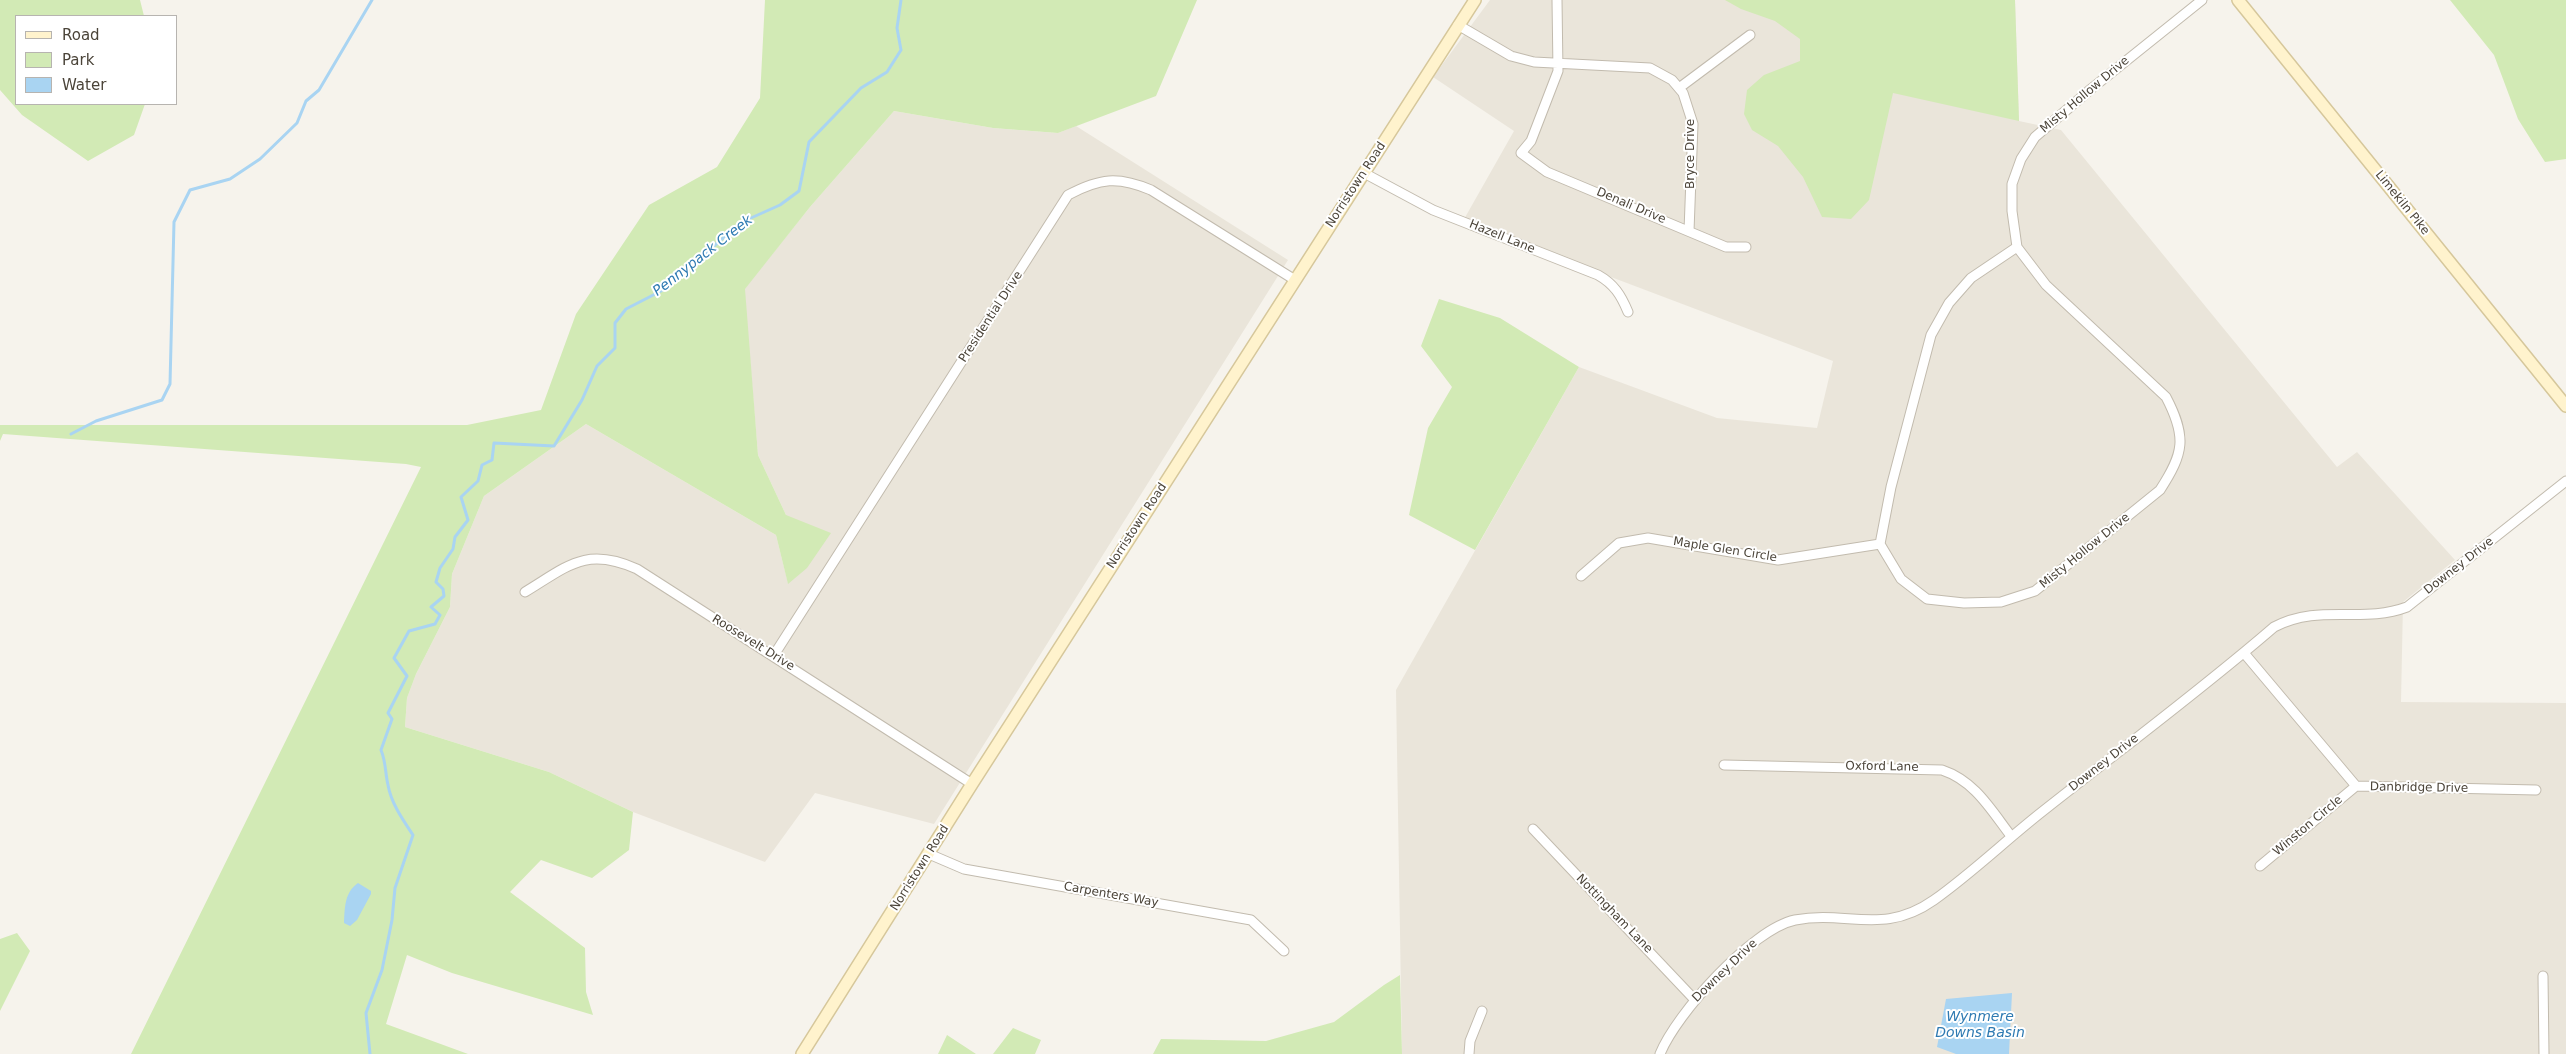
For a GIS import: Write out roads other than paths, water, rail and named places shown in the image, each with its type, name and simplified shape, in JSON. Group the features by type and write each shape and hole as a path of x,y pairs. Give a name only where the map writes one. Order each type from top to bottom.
{"main road":[{"name":"Norristown Road","path":"802,1054 972,784 1475,0"},
{"name":"Limekiln Pike","path":"2238,0 2566,406"}],"street":[{"path":"1558,0 1558,64"},
{"name":"Misty Hollow Drive","path":"1880,544 1901,579 1927,599 1964,603 2001,602 2035,591 2160,490 2174,468 2181,441 2176,416 2166,397 2046,285 2017,247 2012,211 2012,184 2021,159 2035,138 2091,89 2202,0"},
{"name":"Bryce Drive","path":"1458,25 1511,56 1534,62 1650,68 1660,72 1679,88 1693,124 1689,231"},
{"path":"1679,88 1750,35"},
{"name":"Denali Drive","path":"1558,64 1554,84 1531,141 1521,154 1547,172 1726,247 1746,248"},
{"name":"Hazell Lane","path":"1364,173 1434,210 1598,275 1610,282 1616,289 1628,312"},
{"name":"Presidential Drive","path":"774,655 1068,195 1085,186 1101,181 1130,181 1151,190 1295,280"},
{"path":"1880,544 1891,487 1931,335 1949,303 1972,278 2017,247"},
{"name":"Downey Drive","path":"1660,1054 1670,1032 1694,999 1750,946 1779,926 1794,920 1813,918 1887,920 1903,916 1934,900 2011,836 2244,653 2274,627 2290,619 2307,615 2390,613 2407,607 2566,481"},
{"name":"Maple Glen Circle","path":"1581,576 1619,543 1648,538 1778,560 1880,544"},
{"name":"Roosevelt Drive","path":"525,592 577,562 607,558 637,569 774,655 972,784"},
{"name":"Danbridge Drive","path":"2244,653 2356,786 2536,790"},
{"name":"Oxford Lane","path":"1724,765 1942,770 1961,778 1976,790 2011,836"},
{"name":"Winston Circle","path":"2260,866 2356,786"},
{"name":"Nottingham Lane","path":"1533,829 1694,999"},
{"name":"Carpenters Way","path":"929,854 964,869 1251,920 1284,951"},
{"path":"2543,976 2544,1054"},
{"path":"1469,1054 1470,1041 1482,1011"}],"water":[{"path":"358,883 371,891 371,894 357,920 350,926 344,923 346,901 350,891"},
{"name":"Wynmere Downs Basin","path":"2012,993 2009,1054 1956,1054 1937,1047 1946,999"}],"waterway":[{"path":"71,434 96,421 162,400 170,384 174,222 190,190 230,179 260,159 297,123 306,101 319,90 372,0"},
{"name":"Pennypack Creek","path":"370,1054 366,1013 382,970 392,920 395,888 413,835 392,798 381,750 392,719 388,713 407,676 394,658 409,631 435,624 440,615 431,607 444,596 443,589 436,582 440,568 453,549 455,537 468,520 461,497 478,481 482,465 492,460 494,443 554,446 582,400 597,366 615,348 615,323 626,309 661,291 742,222 780,205 799,191 809,142 861,88 887,72 901,50 897,28 901,0"}]}
